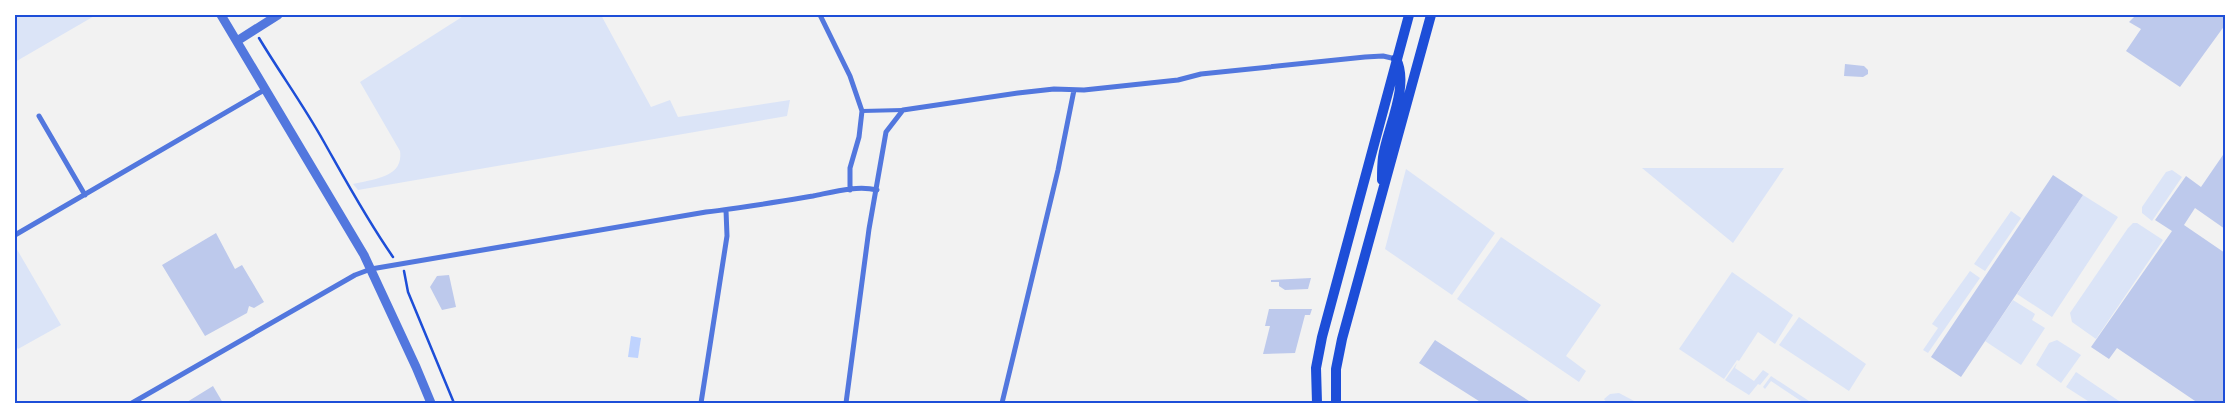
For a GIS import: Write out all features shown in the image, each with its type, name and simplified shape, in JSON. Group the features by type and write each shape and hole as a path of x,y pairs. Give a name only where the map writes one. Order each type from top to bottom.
{"main road":[{"path":"1317,403 1316,368 1322,337 1409,15"},
{"path":"1336,403 1336,369 1342,339 1432,15"},
{"path":"1381,199 1383,157 1401,75 1396,59"}],"street":[{"path":"221,15 371,269 431,403"},
{"path":"237,41 278,15"},
{"path":"820,15 850,76 862,111 859,137 850,168 850,190"},
{"path":"846,403 869,229 878,190 886,132 903,110 1054,89 1074,90 1365,57 1383,56 1396,59"},
{"path":"15,235 266,89"},
{"path":"1002,403 1058,170 1074,90"},
{"path":"39,116 85,195"},
{"path":"132,403 355,275 371,269 850,190 869,188 878,190"},
{"path":"701,403 727,236 726,210"}],"lane":[{"path":"862,111 903,110"}],"path":[{"path":"254,30 312,121 344,180 378,235 400,264 406,277 408,292 454,403"}],"shaded area":[{"path":"15,15 96,15 15,62"},
{"path":"465,15 601,15 651,107 670,100 678,117 790,100 787,116 358,190 353,184 385,176 397,167 400,160 400,151 360,82"},
{"path":"1642,168 1784,168 1733,243"},
{"path":"1406,169 1495,233 1452,295 1385,249"},
{"path":"2172,170 2182,177 2152,221 2142,213 2142,207 2166,172"},
{"path":"2083,195 2118,217 2052,317 2017,294"},
{"path":"2011,211 2021,218 1985,271 1974,264"},
{"path":"2133,223 2137,223 2163,240 2096,339 2072,322 2070,313 2128,228"},
{"path":"1501,237 1601,305 1566,356 1586,371 1579,382 1457,299"},
{"path":"15,246 61,325 18,349 15,343"},
{"path":"1970,271 1980,278 1928,353 1923,350 1938,328 1932,324"},
{"path":"1732,272 1793,315 1775,344 1758,332 1739,361 1737,360 1724,379 1679,349"},
{"path":"2013,300 2035,314 2032,320 2045,328 2021,365 1985,341"},
{"path":"1799,317 1866,364 1849,391 1779,345"},
{"path":"2057,340 2081,355 2061,383 2036,365 2049,343"},
{"path":"1737,363 1735,368 1754,381 1763,370 1769,374 1749,395 1725,380"},
{"path":"2076,372 2122,403 2091,403 2066,387"},
{"path":"1771,376 1812,403 1804,403 1771,381 1765,389 1763,387"},
{"path":"1619,393 1638,403 1607,403 1604,399 1610,394"}],"water":[{"path":"631,336 641,338 638,358 628,357"}],"building":[{"path":"2136,15 2222,15 2225,17 2225,25 2180,87 2126,51 2141,29 2129,22"},
{"path":"1845,64 1864,66 1868,70 1868,74 1863,77 1844,76"},
{"path":"2225,152 2225,229 2195,208 2184,225 2225,253 2225,403 2198,403 2117,348 2109,359 2091,347 2172,231 2155,220 2186,176 2201,187"},
{"path":"2053,175 2083,195 1961,377 1931,357"},
{"path":"216,233 235,269 242,265 264,302 254,308 249,306 247,313 205,336 162,265"},
{"path":"449,275 456,307 442,310 430,287 437,276"},
{"path":"1311,278 1308,289 1285,290 1279,286 1279,282 1271,282 1271,280"},
{"path":"1269,309 1312,309 1310,315 1305,315 1295,353 1263,354 1270,326 1265,326"},
{"path":"1435,340 1532,403 1482,403 1419,363"},
{"path":"213,386 223,403 187,402"}]}
